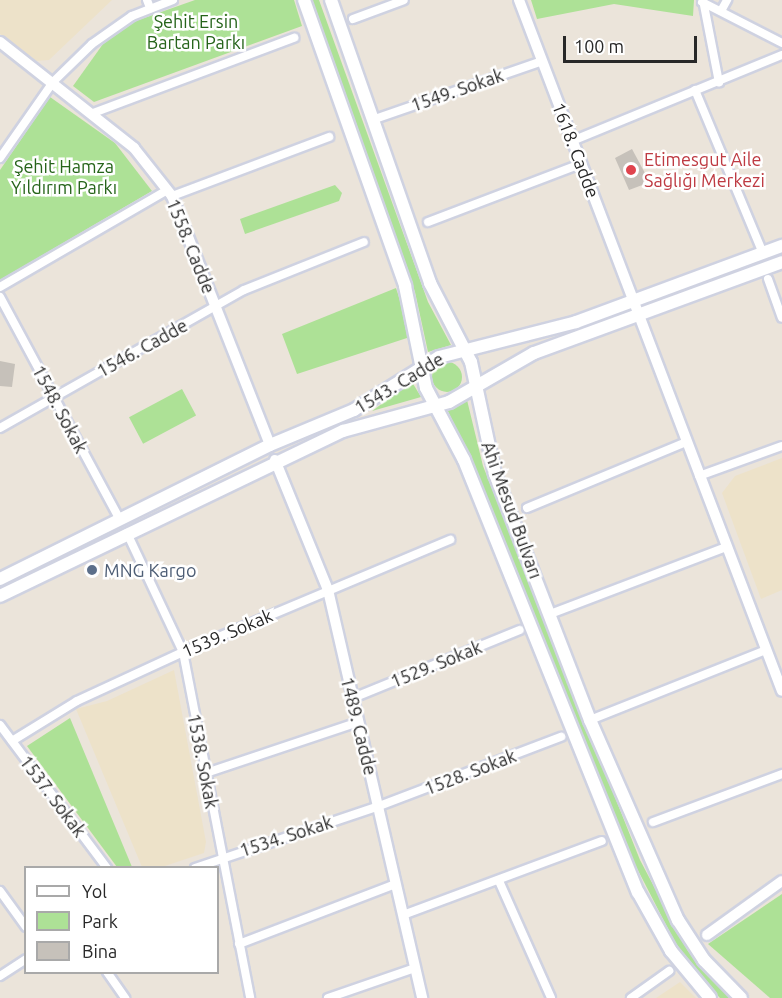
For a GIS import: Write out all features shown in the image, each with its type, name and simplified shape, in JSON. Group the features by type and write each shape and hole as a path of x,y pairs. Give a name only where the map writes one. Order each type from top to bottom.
{"main road":[{"name":"Ahi Mesud Bulvarı","path":"304,0 405,286 422,367 435,406 464,460 638,892 671,951 710,998"},
{"name":"Ahi Mesud Bulvarı","path":"331,0 430,283 466,350 478,389 495,474 590,720 678,920 704,960 741,998"},
{"name":"1543. Cadde","path":"0,579 270,445 354,410 422,367 466,350 520,339 782,246"},
{"name":"1543. Cadde","path":"0,596 275,460 363,423 435,406 478,389 529,356 782,262"}],"street":[{"path":"0,158 53,82 110,30 149,4 173,0"},
{"path":"353,19 404,0"},
{"name":"1618. Cadde","path":"519,0 782,691"},
{"path":"721,11 727,0"},
{"path":"703,1 782,43"},
{"path":"703,1 719,82"},
{"path":"93,113 294,38"},
{"name":"1558. Cadde","path":"0,42 93,113 134,148 170,193 270,445"},
{"path":"572,141 782,55"},
{"name":"1549. Sokak","path":"372,120 542,61"},
{"path":"695,90 763,253"},
{"path":"0,287 170,193 329,137"},
{"path":"428,222 581,164"},
{"name":"1546. Cadde","path":"0,428 215,306 364,242"},
{"path":"768,279 782,318"},
{"name":"1548. Sokak","path":"0,297 120,520"},
{"path":"527,508 686,442"},
{"path":"699,476 782,446"},
{"name":"1489. Cadde","path":"275,460 328,590 422,998"},
{"name":"1538. Sokak","path":"127,533 183,652 250,998"},
{"name":"1539. Sokak","path":"12,741 76,701 183,652 450,540"},
{"path":"550,614 726,547"},
{"name":"1529. Sokak","path":"353,698 520,630"},
{"path":"590,720 766,650"},
{"path":"206,772 358,722"},
{"name":"1537. Sokak","path":"0,725 106,866"},
{"name":"1528. Sokak","path":"379,806 561,737"},
{"path":"652,822 782,774"},
{"name":"1534. Sokak","path":"198,866 379,806"},
{"path":"403,915 602,841"},
{"path":"499,881 551,998"},
{"path":"707,935 782,881"},
{"path":"239,944 395,884"},
{"path":"0,891 24,924"},
{"path":"0,976 24,960"},
{"path":"328,998 415,968"},
{"path":"631,998 669,971"},
{"path":"108,974 124,998"}],"shaded area":[{"path":"0,0 112,0 49,60 36,61 0,34"},
{"path":"782,458 782,590 761,599 722,493 735,476"},
{"path":"174,670 206,842 204,853 165,866 142,866 76,709 107,701"},
{"path":"680,982 696,998 656,998"}],"green space":[{"name":"Şehit Ersin Bartan Parkı","path":"195,0 294,0 302,26 94,102 73,86 103,44 130,23"},
{"path":"311,0 319,0 428,302 451,345 428,352 415,292"},
{"path":"531,0 694,0 693,16 614,4 537,19"},
{"name":"Şehit Hamza Yıldırım Parkı","path":"50,97 115,143 152,191 0,280 0,170"},
{"path":"335,185 342,193 339,201 245,234 240,219"},
{"path":"396,288 406,319 407,338 297,374 282,334"},
{"path":"447,362 458,366 462,377 458,388 447,392 436,388 432,377 436,366"},
{"path":"412,382 421,397 372,411"},
{"path":"182,389 196,415 143,444 129,417"},
{"path":"467,400 483,466 640,860 688,951 732,998 720,998 683,958 625,845 484,489 446,407"},
{"path":"70,718 132,866 116,866 27,746"},
{"path":"782,894 782,998 770,998 708,944"}],"building":[{"name":"Etimesgut Aile Sağlığı Merkezi","path":"632,149 646,175 645,184 629,190 615,158"},
{"path":"0,361 15,364 12,387 0,386"}],"place":[{"name":"Etimesgut Aile Sağlığı Merkezi","path":"631,170"},
{"name":"MNG Kargo","path":"92,570"}]}
